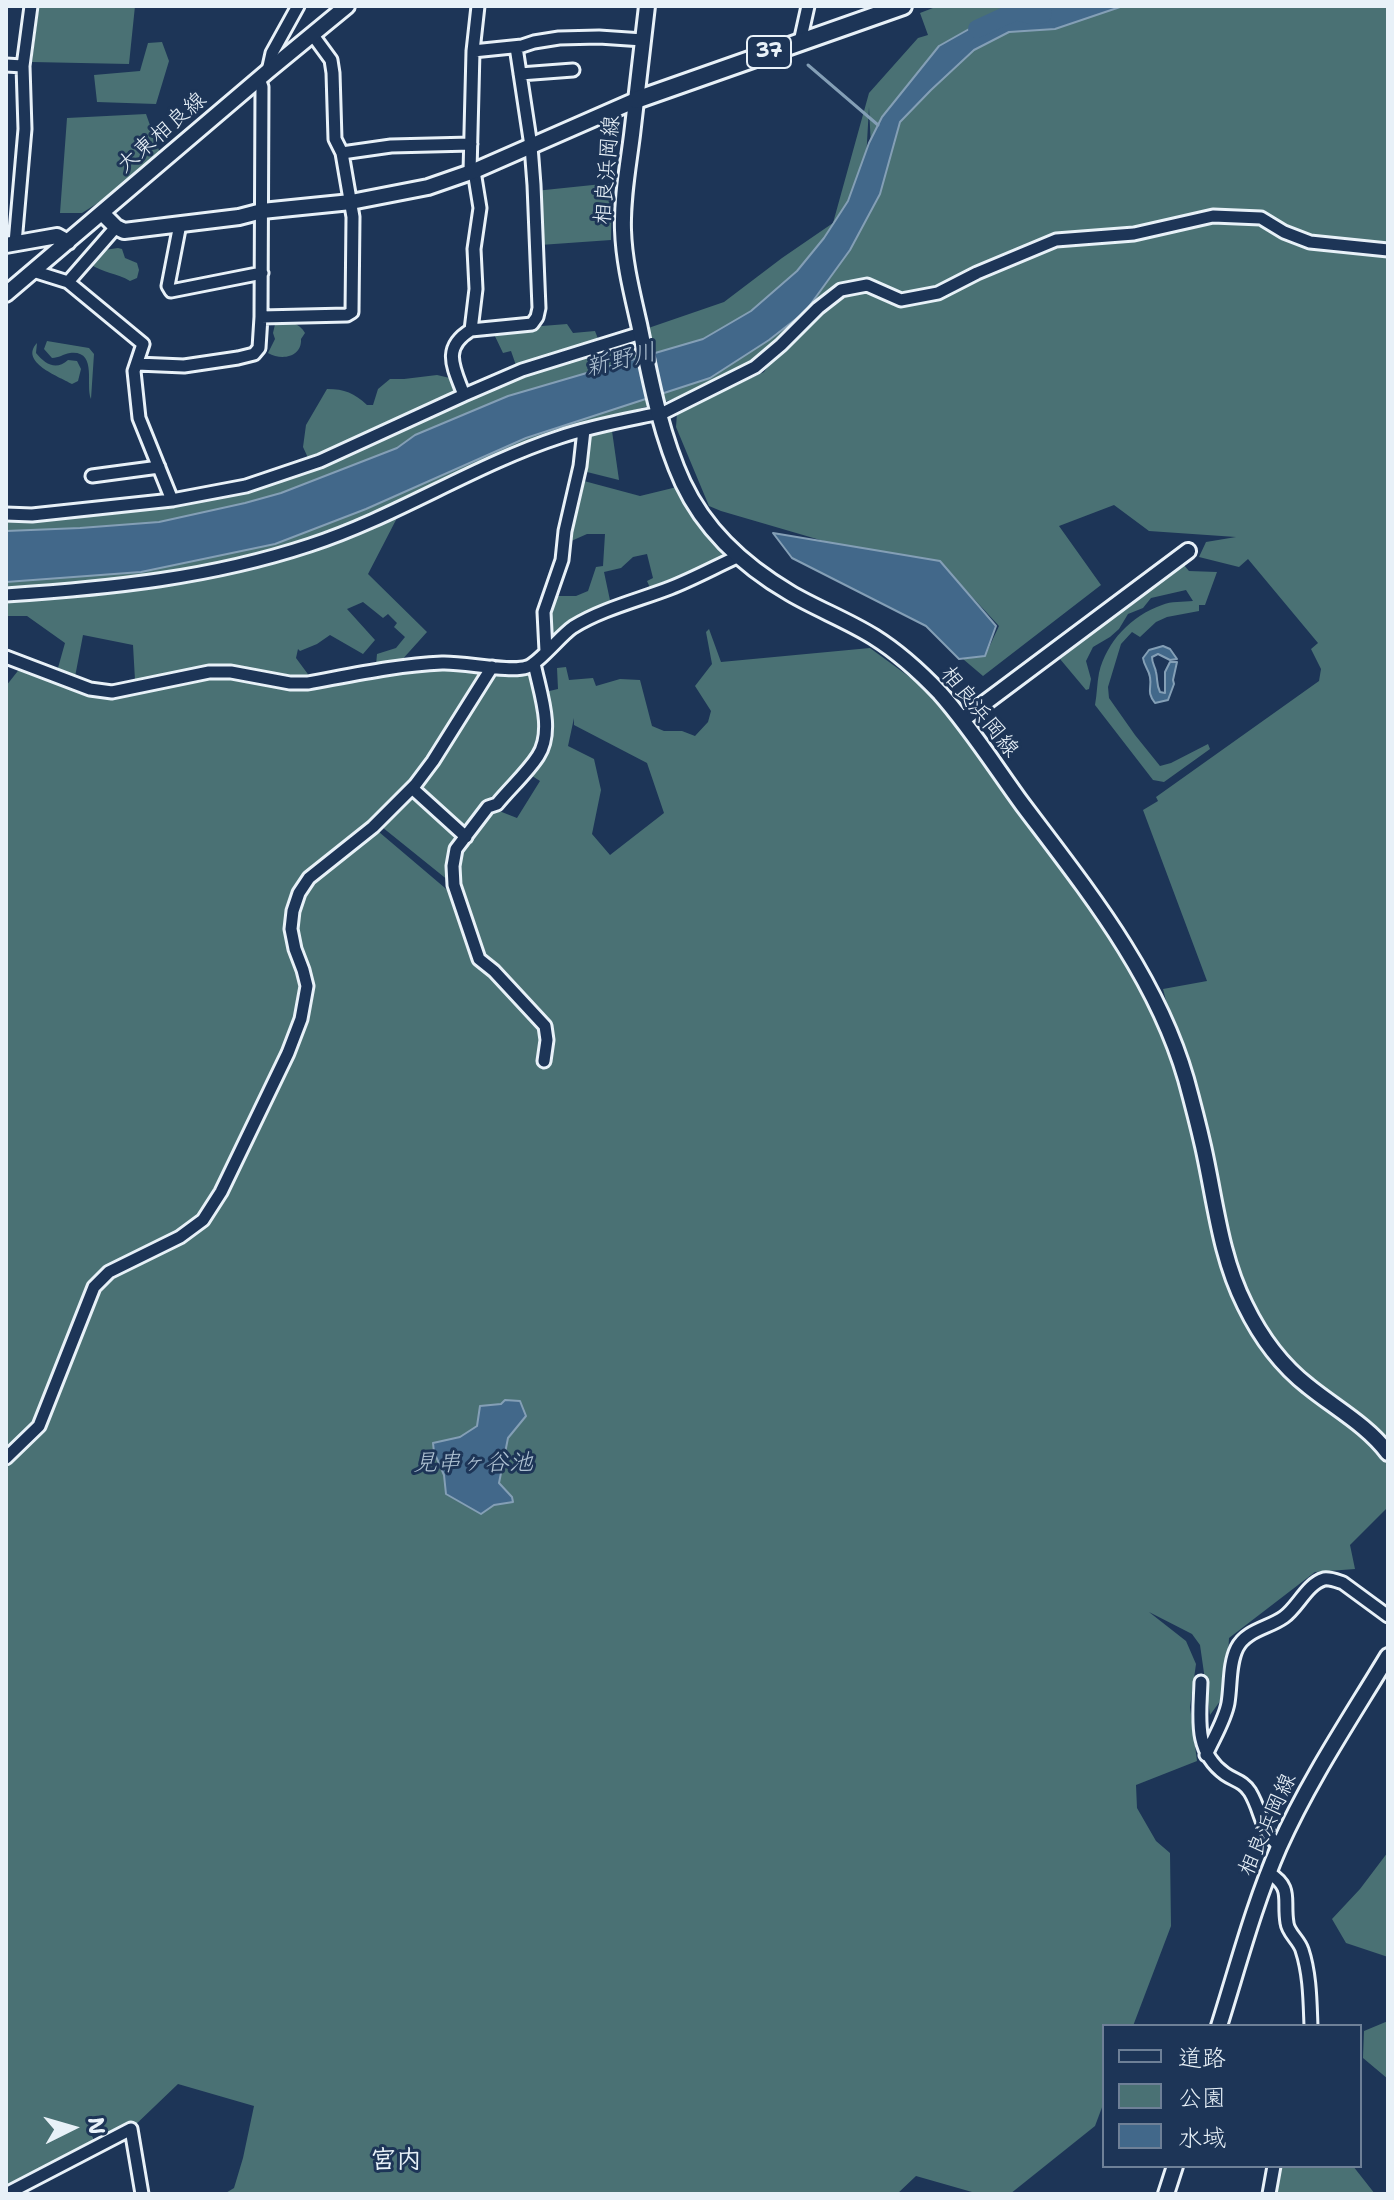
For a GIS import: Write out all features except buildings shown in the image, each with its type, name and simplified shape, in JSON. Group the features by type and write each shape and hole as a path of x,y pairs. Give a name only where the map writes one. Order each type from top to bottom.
{"main road":[{"name":"大東相良線","path":"6,294 347,6"},
{"name":"相良浜岡線","path":"647,6 624,198 623,232 641,335 668,442 684,485 707,524 737,557 791,593 874,636 892,649 939,693 962,720 1122,941 1151,993 1186,1078 1234,1280 1262,1336 1304,1383 1354,1420 1388,1453"},
{"name":"37","path":"636,100 903,6"},
{"path":"102,213 124,231 351,202 428,187 636,100"},
{"path":"11,244 57,236 68,242"},
{"path":"962,720 1188,551"},
{"name":"相良浜岡線","path":"1220,2024 1280,1847 1319,1767 1388,1656"},
{"path":"1166,2194 1174,2168"}],"street":[{"path":"11,244 25,129 23,66 31,6"},
{"path":"137,364 184,366 254,354 259,348 262,87 272,53 298,6"},
{"path":"471,330 476,289 474,249 480,208 472,171 471,144 473,51 478,6"},
{"path":"800,42 808,6"},
{"path":"261,317 347,315 352,312 351,202 342,153 335,139 331,60 312,34"},
{"path":"473,51 516,47 559,38 643,40"},
{"path":"464,395 451,361 453,347 463,335 471,330 532,324 539,308 531,146 516,47"},
{"path":"6,65 23,66"},
{"path":"520,74 573,70"},
{"path":"342,153 391,146 471,144"},
{"path":"6,595 111,588 179,578 250,564 352,530 558,437 660,412 755,367 841,290 867,285 901,300 938,293 1056,240 1134,234 1213,216 1261,218 1284,232 1310,242 1388,250"},
{"path":"180,224 168,286 171,291 262,273"},
{"path":"68,282 116,227"},
{"path":"33,271 68,282 143,344 134,371 139,418 172,500"},
{"path":"6,514 32,515 172,500 246,486 343,451 522,370 641,335"},
{"path":"546,651 544,612 562,560 584,430"},
{"path":"92,476 159,467"},
{"path":"6,657 90,689 112,692 209,672 231,672 290,683 308,683 420,665 521,668 534,663 574,627 737,557"},
{"path":"534,663 545,722 540,754 497,804 488,807 456,849 453,866 454,885 479,959 545,1026 544,1061"},
{"path":"6,1458 39,1426 94,1287 109,1272 180,1237 203,1220 221,1192 288,1053 301,1019 307,986 291,929 299,893 309,878 373,827 412,788 433,761 492,667"},
{"path":"412,788 466,837"},
{"path":"1206,1755 1228,1706 1233,1660 1238,1645 1247,1636 1282,1619 1323,1579 1343,1583 1388,1616"},
{"path":"1201,1682 1199,1735 1206,1755 1225,1774 1243,1783 1252,1795 1264,1829 1280,1847"},
{"path":"1269,1873 1281,1880 1287,1894 1287,1926 1302,1947 1310,1992 1311,2024"},
{"path":"6,2194 131,2129 142,2194"},
{"path":"1269,2194 1274,2168"}],"green space":[{"path":"39,6 135,6 129,64 32,62"},
{"path":"938,6 1388,6 1388,1451 1385,1450 1388,1453 1388,1507 1350,1545 1355,1569 1315,1572 1229,1638 1226,1693 1210,1715 1200,1645 1192,1634 1149,1612 1186,1641 1196,1664 1190,1707 1197,1761 1136,1785 1137,1808 1156,1841 1170,1853 1171,1926 1134,2024 1102,2024 1102,2107 1095,2126 1010,2194 979,2194 916,2176 897,2194 224,2194 234,2188 254,2106 178,2084 131,2129 109,2139 93,2125 93,2140 7,2185 6,686 21,667 63,679 56,675 65,643 27,616 6,616 6,594 74,589 6,589 6,517 77,511 246,486 366,447 538,366 724,302 833,223 869,93 918,38 928,35 920,13","holes":["869,107 873,187 868,197 864,195","790,333 764,372 677,413 676,427 709,506 827,542 940,562 999,626 985,656 963,659 983,676 1101,585 1059,526 1114,505 1149,531 1236,537 1206,542 1199,557 1239,567 1248,559 1318,643 1311,649 1321,669 1319,681 1156,797 1158,801 1143,810 1207,981 1163,989 1188,1087 1144,979 1061,860 930,692 870,648 721,662 709,629 706,632 712,664 695,686 711,711 708,722 695,736 652,726 640,680 620,679 596,686 593,678 569,680 566,667 557,668 558,689 545,692 548,734 544,750 526,772 540,781 517,818 489,807 529,758 545,732 532,674 487,675 478,667 455,665 412,667 313,681 296,658 298,649 300,651 317,644 330,635 363,654 375,640 347,609 363,602 383,618 388,614 397,623 394,627 405,637 396,648 377,654 376,665 400,662 427,632 368,574 397,518 308,553 254,562 370,522 556,432 670,400 758,364","83,635 133,645 134,688 112,692 74,682","574,718 574,725 647,763 664,813 610,855 592,834 601,790 594,759 568,746","382,827 454,885 457,874 458,899 379,832","1196,1120 1238,1276 1278,1351 1266,1341 1231,1270"]},
{"path":"162,42 169,61 156,104 97,102 94,75 140,71 148,43"},
{"path":"146,114 161,156 120,189 82,213 60,213 67,118"},
{"path":"612,183 611,240 540,245 535,191"},
{"path":"122,249 125,258 137,263 137,278 130,281 90,264 97,251"},
{"path":"276,320 296,325 305,333 298,350 290,356 279,357 268,353 275,339"},
{"path":"567,324 573,333 595,331 600,344 518,371 511,351 503,353 492,330"},
{"path":"47,341 89,348 94,354 91,399 89,370 84,357 70,353 52,358 44,349"},
{"path":"37,343 36,353 51,365 77,361 81,369 78,381 72,384 42,368 33,356"},
{"path":"437,375 450,378 461,396 309,460 303,447 306,425 327,389 349,392 367,405 373,405 378,389 390,379"},
{"path":"612,431 619,480 587,472 591,436"},
{"path":"584,481 640,496 677,487 725,559 722,563 651,590 647,581 653,578 647,554 633,557 621,568 604,572 611,605 547,644 550,600 555,596 576,596 588,591 596,567 603,566 605,534 587,534 569,542 567,523"},
{"path":"1183,564 1189,571 1217,572 1205,605 1199,605 1199,611 1156,622 1140,637 1132,632 1121,644 1108,687 1109,698 1160,766 1208,744 1210,749 1164,782 1153,780 1095,705 1099,673 1114,640 1131,623 1151,610 1169,603 1193,601 1186,590 1151,598 1143,608 1128,614 1110,637 1093,647 1086,661 1091,679 1089,689 1086,690 1060,659"},
{"path":"1388,1852 1388,1957 1346,1943 1332,1919"},
{"path":"1388,2021 1388,2079 1363,2058 1364,2031"},
{"path":"1280,2168 1355,2168 1375,2194 1271,2194"}],"water":[{"path":"1051,6 1123,6 1055,29 1009,32 974,50 900,122 880,194 850,250 805,312 769,340 710,378 526,438 366,509 275,544 141,572 6,582 6,531 159,522 245,503 281,493 397,448 415,435 508,396 703,339 751,311 797,271 824,238 848,201 882,117 939,46 978,24"},
{"path":"773,533 940,561 996,626 985,656 959,659 926,626 792,558"},
{"path":"1163,646 1170,649 1177,659 1170,660 1158,654 1152,657 1158,687 1160,692 1165,693 1165,672 1170,662 1177,662 1174,684 1168,700 1155,703 1143,658 1149,650"},
{"name":"見串ヶ谷池","path":"505,1400 520,1401 526,1416 508,1438 499,1483 513,1502 494,1505 481,1514 446,1494 444,1475 433,1443 460,1437 477,1426 480,1406 501,1404"}],"waterway":[{"name":"新野川","path":"977,29 1016,11 1035,16 1043,14"},
{"path":"808,65 878,125"}],"district":[{"name":"宮内","path":"396,2161"}]}
